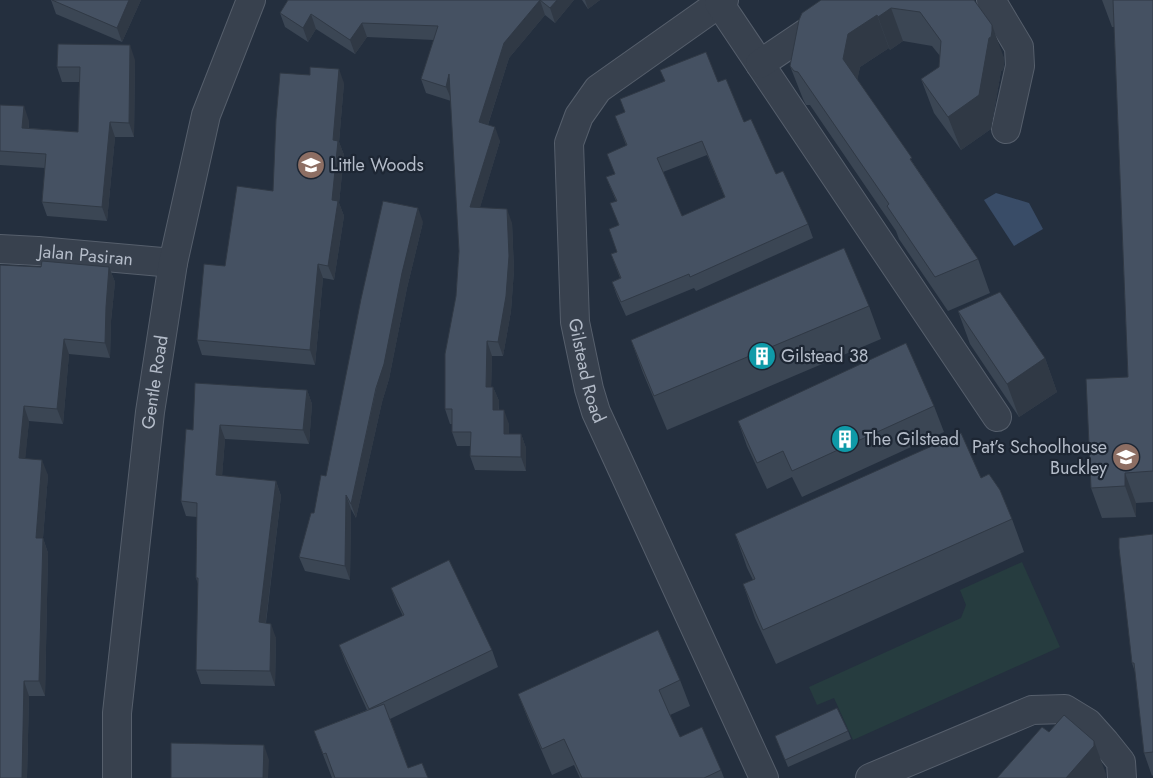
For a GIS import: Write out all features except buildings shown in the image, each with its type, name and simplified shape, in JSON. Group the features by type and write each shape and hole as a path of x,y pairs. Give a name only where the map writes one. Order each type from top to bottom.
{"street":[{"name":"Gentle Road","path":"117,778 117,712 150,412 173,263 206,116 251,0"},
{"path":"760,64 855,0"},
{"path":"991,0 1019,47 1020,66 1006,129"},
{"path":"722,2 760,64 997,417"},
{"name":"Gilstead Road","path":"722,2 598,89 579,116 569,143 575,322 589,389 596,412 764,778"},
{"name":"Jalan Pasiran","path":"0,249 173,263"},
{"path":"870,778 1032,710 1065,708 1088,723 1105,742 1121,762 1122,778"}],"green space":[{"path":"1022,562 1060,647 853,740 834,698 817,705 809,687 961,618 966,605 960,590"}],"water":[{"path":"996,193 1029,203 1043,229 1014,246 984,200"}],"place":[{"name":"Little Woods","path":"311,165"},
{"name":"Gilstead 38","path":"762,356"},
{"name":"The Gilstead","path":"845,439"},
{"name":"Pat’s Schoolhouse Buckley","path":"1126,457"}]}
